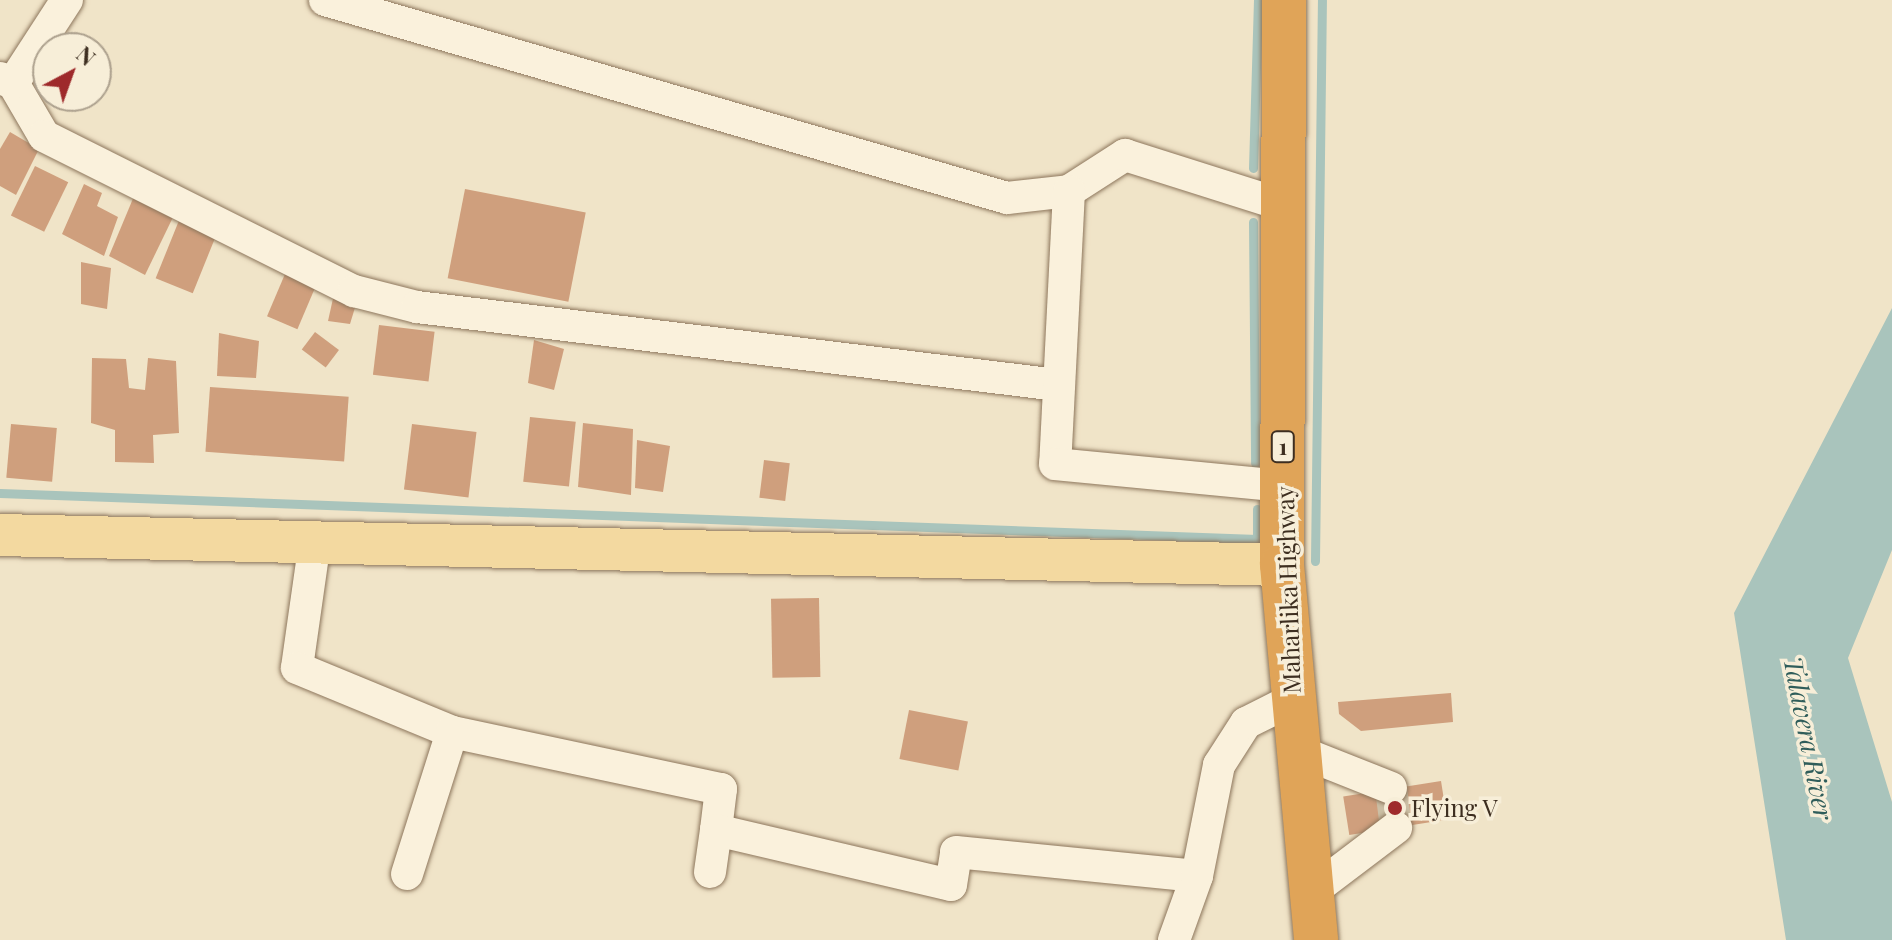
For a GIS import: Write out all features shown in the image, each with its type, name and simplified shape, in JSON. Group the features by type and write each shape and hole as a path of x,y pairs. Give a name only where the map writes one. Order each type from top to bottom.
{"highway":[{"name":"Maharlika Highway","path":"1284,0 1286,206 1282,565 1316,940"}],"main road":[{"path":"0,535 1282,565"}],"street":[{"path":"67,0 6,81 44,136 354,291 417,307 1058,385"},
{"path":"325,0 1007,198 1069,191 1125,155 1286,206"},
{"path":"1069,191 1055,464 1284,486"},
{"path":"315,541 297,668 452,732 721,789 710,872"},
{"path":"1174,940 1197,876 1219,765 1246,723 1292,700"},
{"path":"407,874 452,732"},
{"path":"1298,751 1391,788"},
{"path":"1310,893 1396,828"},
{"path":"716,830 951,885 956,852 1197,876"}],"water":[{"name":"Talavera River","path":"1892,308 1892,550 1848,658 1892,802 1892,940 1786,940 1734,613"}],"building":[{"path":"10,132 39,149 16,195 0,186 0,149"},
{"path":"35,166 68,182 44,232 11,215"},
{"path":"84,184 102,193 97,206 118,217 104,256 62,234"},
{"path":"137,189 176,211 145,275 109,256"},
{"path":"465,189 586,212 568,302 448,278"},
{"path":"180,218 217,233 193,293 156,278"},
{"path":"81,262 111,268 107,309 81,304"},
{"path":"285,274 315,287 297,329 267,316"},
{"path":"334,294 357,301 350,324 328,321"},
{"path":"379,325 435,332 428,381 373,375"},
{"path":"315,332 339,350 326,368 302,350"},
{"path":"219,333 259,341 256,378 217,376"},
{"path":"534,340 564,349 554,390 528,383"},
{"path":"92,358 126,359 129,388 145,390 148,358 176,361 179,433 153,435 154,463 115,462 115,430 91,423"},
{"path":"210,387 349,397 344,462 205,452"},
{"path":"530,417 576,422 569,486 523,482"},
{"path":"583,423 633,429 631,495 578,487"},
{"path":"11,424 57,428 52,482 6,478"},
{"path":"412,424 477,432 468,497 404,490"},
{"path":"637,440 670,446 663,492 635,488"},
{"path":"764,460 790,463 785,501 759,498"},
{"path":"819,598 820,677 772,678 771,599"},
{"path":"1451,693 1453,722 1361,731 1339,714 1338,702"},
{"path":"909,710 968,721 958,771 899,759"},
{"name":"Flying V","path":"1441,781 1447,820 1349,835 1343,796"}],"waterway":[{"path":"1253,168 1258,0"},
{"path":"1315,561 1322,0"},
{"path":"1253,222 1255,463"},
{"path":"0,493 1257,539 1257,509"}],"tunnel":[{"path":"1391,788 1396,828"}],"place":[{"name":"Flying V","path":"1395,808"}]}
